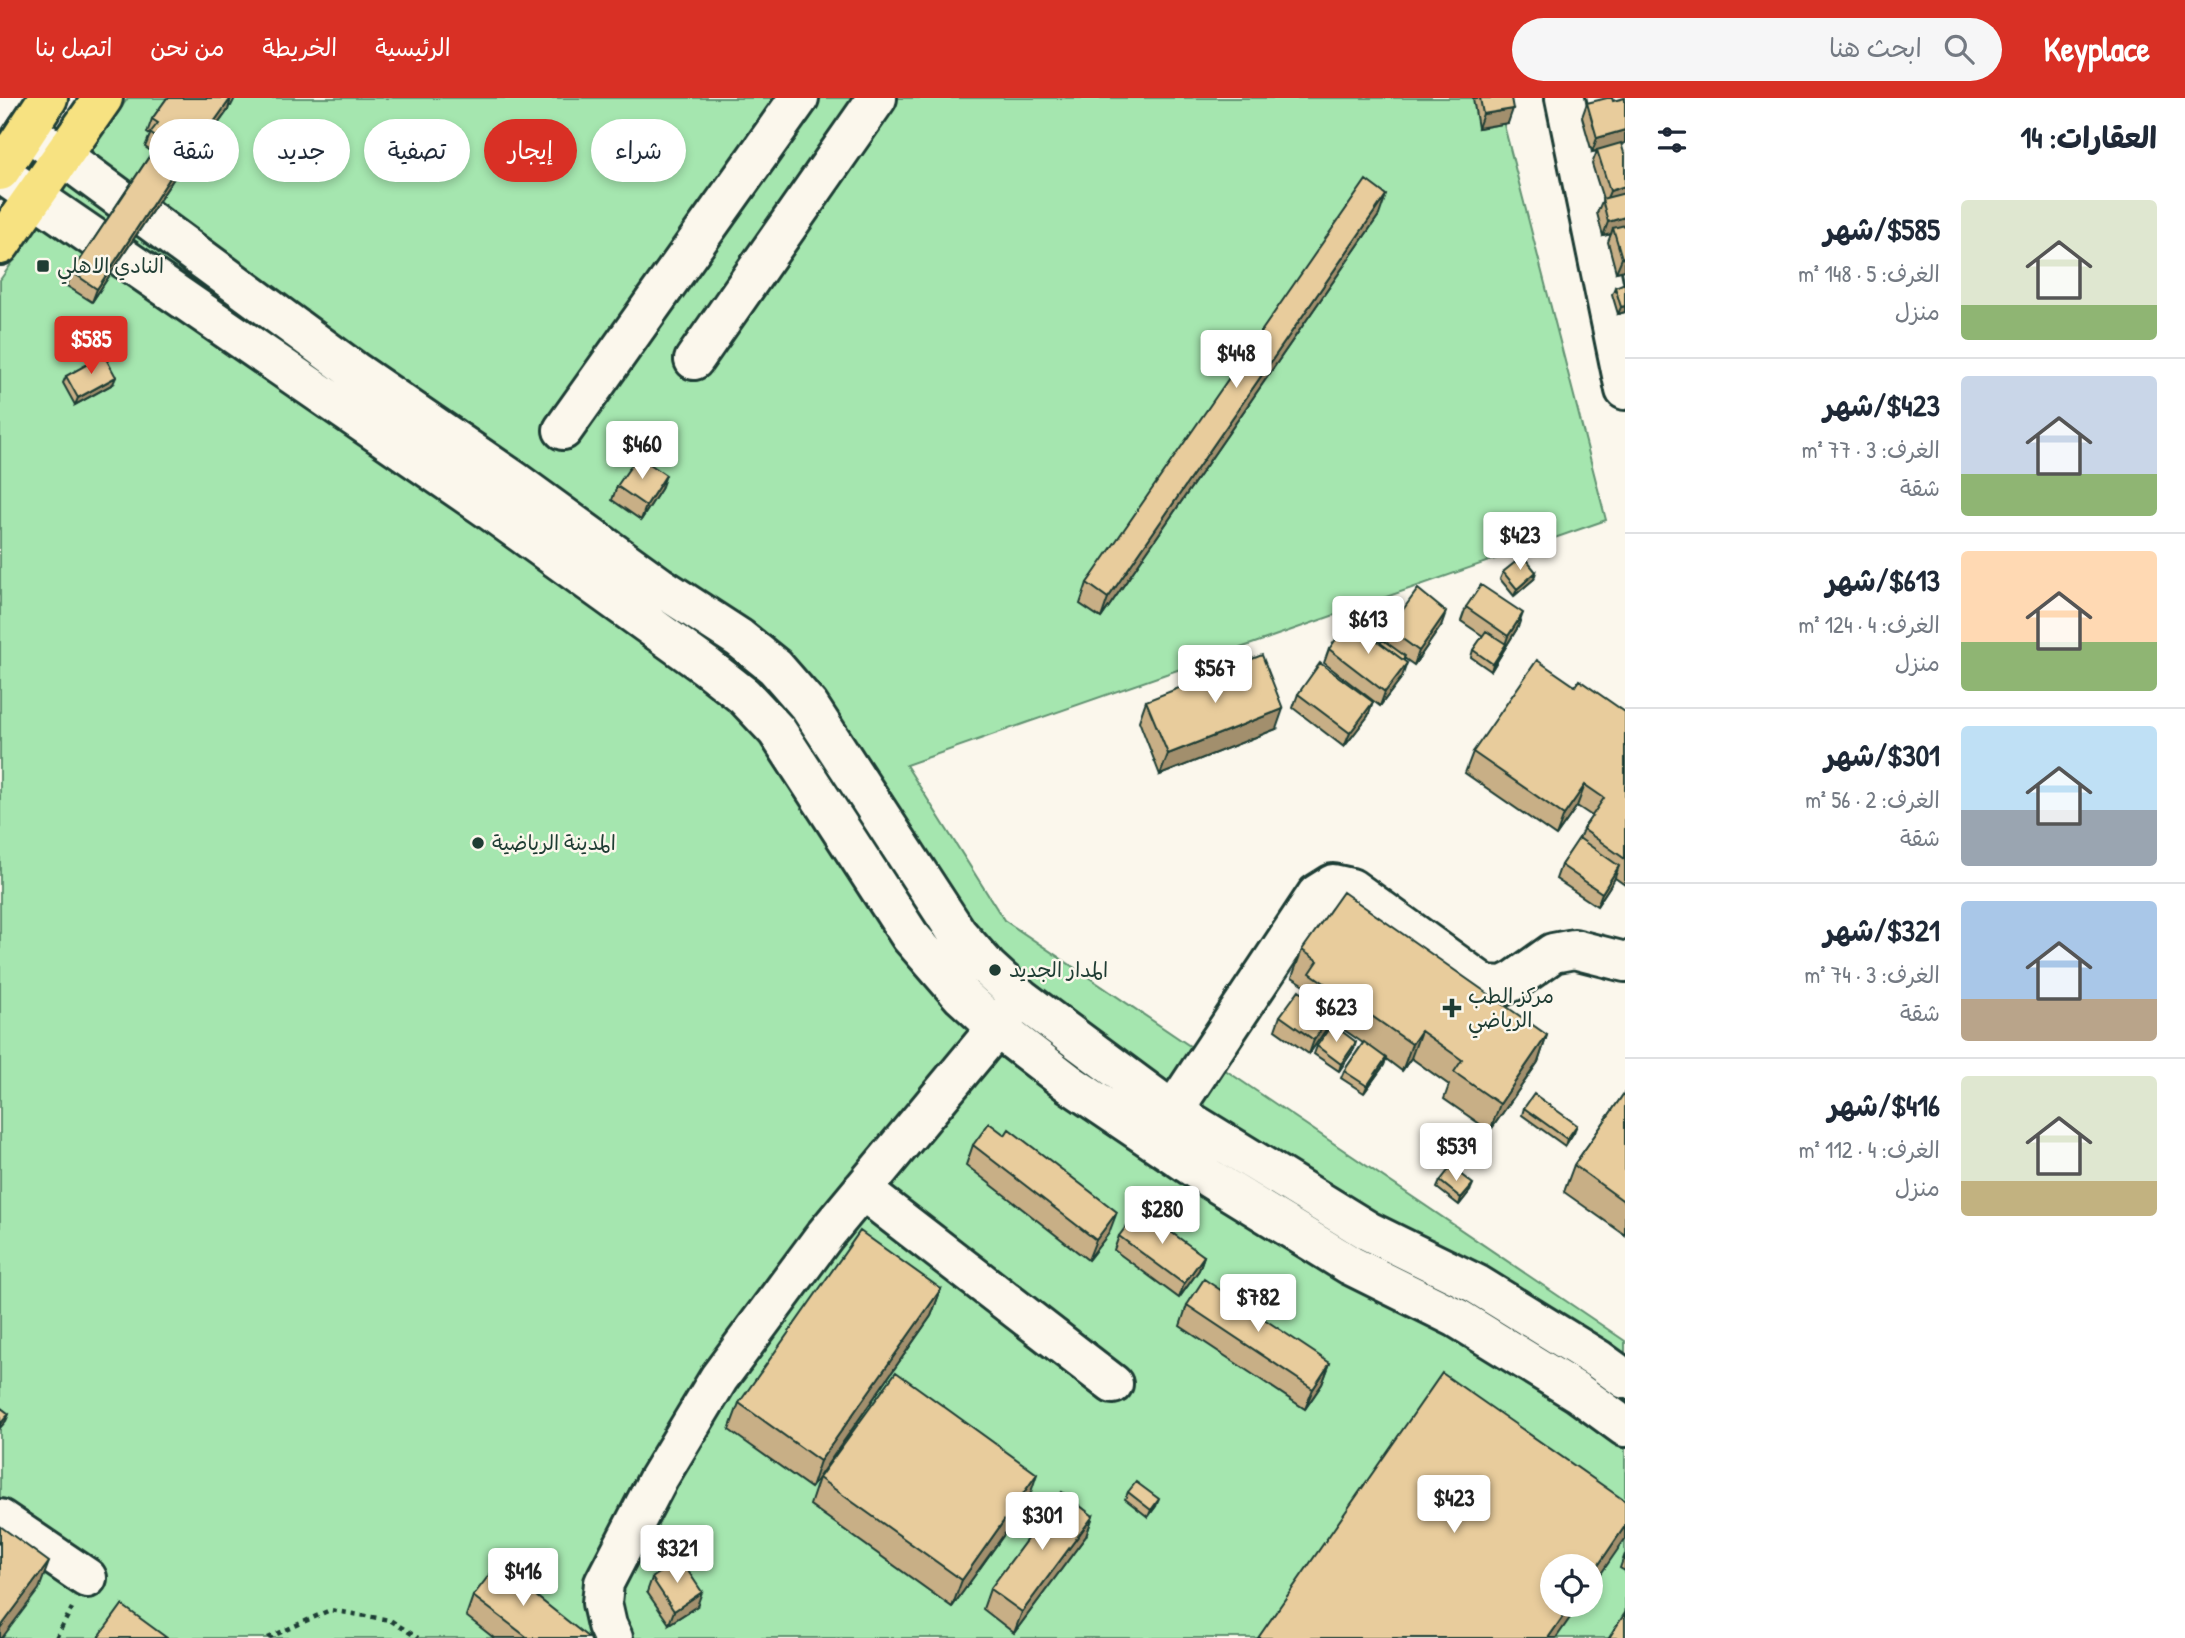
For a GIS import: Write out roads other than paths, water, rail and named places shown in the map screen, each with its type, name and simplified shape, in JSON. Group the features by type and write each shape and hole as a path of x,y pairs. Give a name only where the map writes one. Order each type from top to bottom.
{"highway":[{"path":"0,172 48,98"},
{"path":"0,245 103,98"}],"street":[{"path":"563,430 799,98"},
{"path":"694,360 877,98"},
{"path":"1564,98 1625,390"},
{"path":"27,130 357,373 513,480 659,586 739,638 775,667 809,706 957,933 988,968 1022,999 1172,1111 1368,1231 1476,1284 1625,1379"},
{"path":"0,172 491,511 744,696 777,732 910,936 962,996 996,1027 1070,1084 1209,1178 1350,1265 1457,1318 1577,1392 1625,1427"},
{"path":"1172,1111 1317,894 1333,884 1352,888 1485,985 1503,986 1553,953 1574,948 1625,962"},
{"path":"613,1638 602,1603 604,1583 658,1479 713,1388 788,1282 996,1027 1022,999"},
{"path":"862,1190 1113,1384"},
{"path":"0,1519 86,1578"}],"place":[{"name":"النادي الاهلي","path":"43,266"},
{"name":"المدينة الرياضية","path":"478,843"},
{"name":"المدار الجديد","path":"995,970"},
{"name":"مركز الطب الرياضي","path":"1452,1008"}]}
